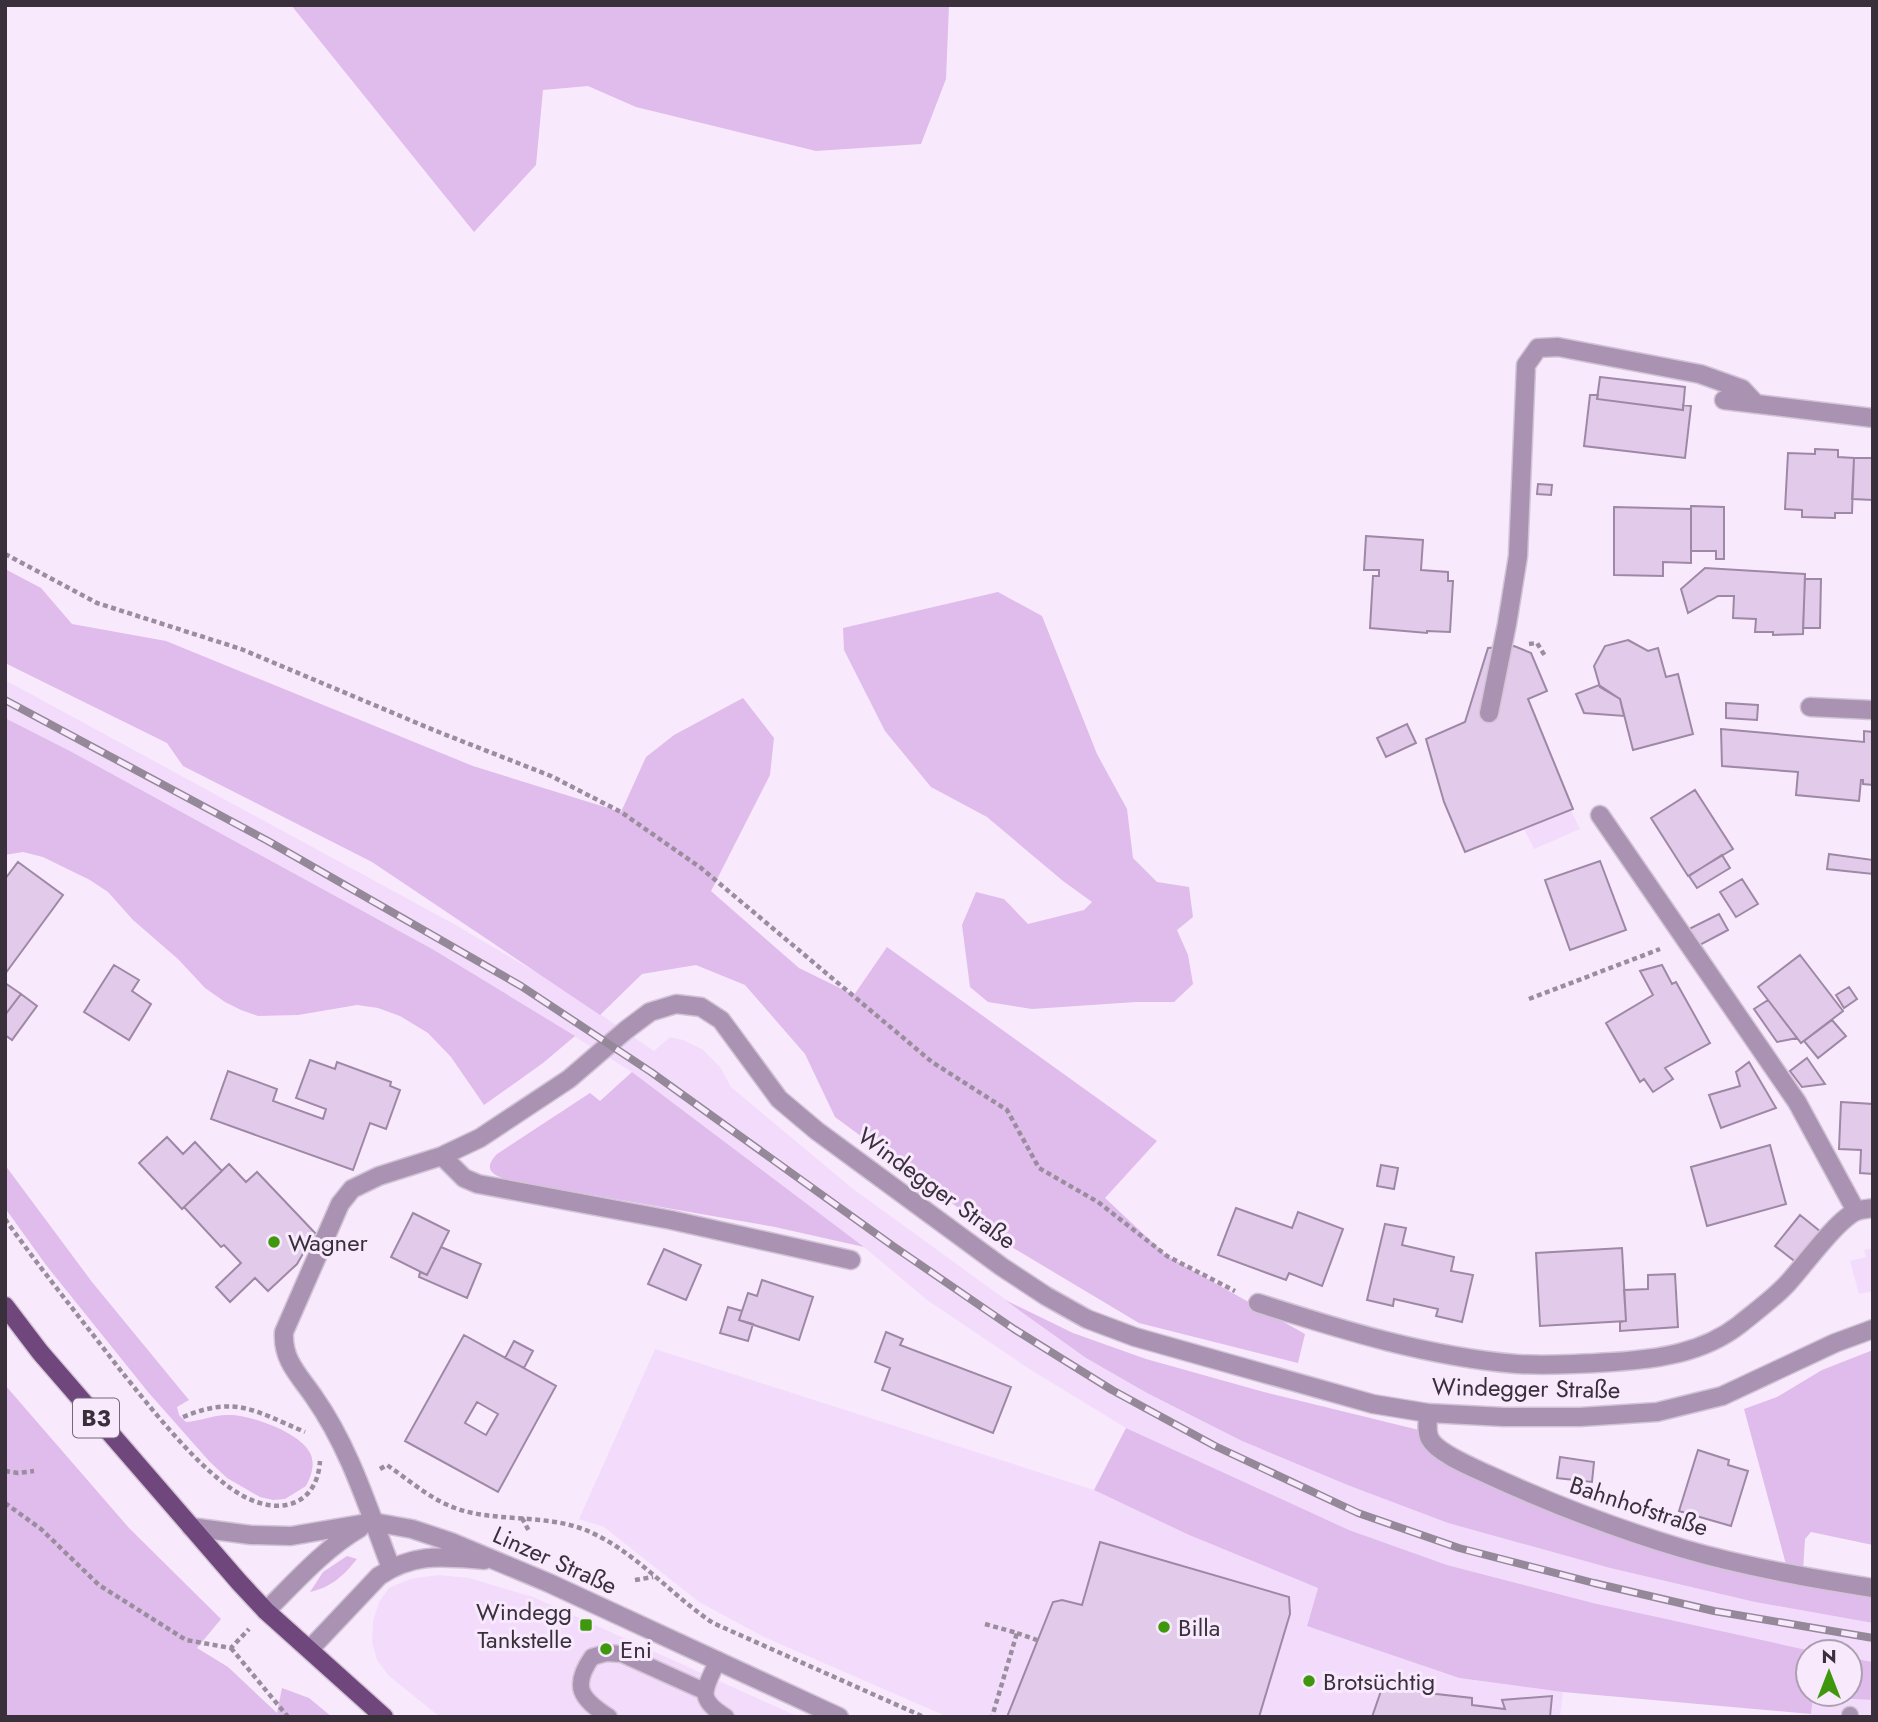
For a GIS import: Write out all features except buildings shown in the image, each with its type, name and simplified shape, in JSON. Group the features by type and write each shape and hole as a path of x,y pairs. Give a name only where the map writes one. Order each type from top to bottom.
{"main road":[{"name":"B3","path":"5,1306 40,1352 267,1611 384,1717"}],"street":[{"path":"1489,713 1518,556 1526,365 1538,348 1558,347 1700,374 1742,389 1756,404"},
{"path":"1724,400 1873,418"},
{"path":"1810,707 1873,710"},
{"name":"Windegger Straße","path":"1258,1303 1327,1325 1404,1344 1463,1357 1518,1364 1575,1364 1682,1353 1723,1338 1786,1285 1832,1232 1864,1209 1797,1102 1600,815"},
{"name":"Windegger Straße","path":"391,1568 344,1448 316,1400 287,1361 283,1346 284,1332 340,1204 352,1189 379,1176 442,1156 480,1138 569,1079 650,1012 676,1004 701,1007 721,1020 779,1099 817,1131 1002,1267 1087,1319 1135,1336 1373,1404 1428,1413 1504,1417 1580,1417 1657,1412 1722,1395 1835,1343 1873,1329"},
{"path":"442,1156 464,1178 478,1184 671,1220 851,1260"},
{"name":"Bahnhofstraße","path":"1428,1413 1430,1440 1438,1449 1551,1504 1686,1549 1804,1577 1873,1588"},
{"path":"267,1611 312,1564 340,1540 373,1522"},
{"name":"Linzer Straße","path":"191,1527 251,1535 291,1536 373,1522 412,1528 498,1562 839,1717"},
{"path":"310,1649 379,1576 391,1568 407,1561 431,1556 498,1562"}],"lane":[{"path":"609,1717 590,1705 582,1695 581,1682 584,1669 592,1657 606,1653 622,1654 704,1691"},
{"path":"718,1660 704,1691 711,1708 726,1717"}],"path":[{"path":"5,554 97,603 241,649 551,776 621,812 701,868 932,1062 1007,1110 1039,1168 1098,1202 1167,1256 1258,1303"},
{"path":"1529,999 1684,939"},
{"path":"5,1219 40,1268 143,1398 175,1435 224,1483 243,1496 262,1504 279,1507 292,1504 305,1497 314,1485 319,1472 320,1460 317,1452"},
{"path":"183,1418 206,1408 240,1405 292,1426 305,1435"},
{"path":"5,1471 34,1471"},
{"path":"5,1503 41,1528 99,1585 186,1640 231,1648 288,1717"},
{"path":"480,1513 556,1522 585,1530 623,1549 691,1609 713,1623 924,1717"},
{"path":"522,1518 530,1532"},
{"path":"635,1580 653,1577"},
{"path":"231,1648 267,1611"},
{"path":"985,1625 1037,1640"},
{"path":"992,1717 1017,1633"}],"shaded area":[{"path":"291,5 949,5 946,79 921,144 816,151 636,107 588,86 543,90 536,165 474,232"},
{"path":"5,569 41,588 72,624 166,641 473,766 621,812 646,757 674,735 743,698 774,738 770,775 711,891 799,968 854,995 887,947 1157,1141 1105,1198 1167,1256 1305,1334 1298,1363 1139,1323 1010,1246 835,1117 805,1054 745,985 696,965 642,974 600,1015 372,862 183,766 167,743 5,663"},
{"path":"998,592 1042,616 1097,754 1127,809 1133,858 1157,882 1189,887 1193,917 1177,930 1188,955 1193,984 1174,1002 1032,1009 988,1002 970,987 962,925 976,892 1004,899 1028,924 1084,910 1092,902 987,817 931,787 885,731 844,650 843,628"},
{"path":"5,680 454,924 556,984 654,1051 670,1037 702,1049 720,1067 731,1087 852,1188 1086,1358 1147,1393 1242,1441 1448,1523 1610,1568 1755,1602 1873,1623 1873,1662 1864,1660 1864,1638 1794,1638 1794,1648 1593,1603 1447,1565 1349,1530 1126,1428 1031,1370 927,1300 864,1247 632,1072 434,950 5,718"},
{"path":"5,718 434,950 575,1036 543,1063 484,1105 451,1057 428,1033 400,1016 378,1008 357,1005 298,1015 258,1016 225,1002 205,988 178,959 133,920 108,892 43,857 23,852 5,855"},
{"path":"1571,810 1580,829 1534,849 1524,829"},
{"path":"632,1072 864,1247 775,1227 507,1180 491,1170 490,1164 497,1154 590,1093 600,1101"},
{"path":"5,1165 92,1282 189,1400 177,1407 179,1415 186,1422 219,1416 239,1416 263,1422 298,1439 311,1455 313,1463 306,1486 285,1499 260,1497 227,1478 209,1461 148,1392 46,1265 5,1208"},
{"path":"1873,1248 1873,1291 1859,1294 1850,1261 1866,1257 1864,1250"},
{"path":"1005,1300 1073,1333 1146,1359 1264,1392 1419,1430 1425,1444 1478,1477 1545,1509 1606,1533 1873,1596 1873,1623 1755,1602 1610,1568 1448,1523 1242,1441 1147,1393 1086,1358"},
{"path":"655,1349 1094,1490 1189,1535 1318,1588 1307,1625 1458,1678 1563,1692 1560,1717 948,1717 764,1637 699,1602 604,1527 579,1519"},
{"path":"1873,1350 1873,1545 1811,1532 1805,1539 1803,1571 1787,1568 1744,1409 1777,1397 1822,1370"},
{"path":"5,1385 129,1528 221,1619 197,1648 228,1667 277,1713 282,1688 309,1698 332,1717 5,1717"},
{"path":"1126,1428 1349,1530 1447,1565 1593,1603 1794,1647 1794,1708 1812,1708 1811,1714 1563,1692 1459,1678 1307,1626 1318,1588 1189,1535 1094,1490"},
{"path":"347,1556 357,1559 347,1571 325,1587 310,1592 323,1572"},
{"path":"438,1575 469,1578 533,1597 799,1717 440,1717 389,1676 377,1660 372,1642 373,1621 379,1602 389,1588 410,1579"},
{"path":"1864,1660 1873,1662 1873,1700 1864,1700"},
{"path":"1864,1700 1873,1700 1873,1717 1811,1717 1811,1708 1864,1708"}],"railway":[{"path":"5,700 268,841 521,986 651,1072 893,1246 1014,1329 1112,1390 1215,1446 1358,1513 1459,1548 1714,1611 1873,1638"}],"place":[{"name":"Wagner","path":"274,1242"},
{"name":"Windegg Tankstelle","path":"586,1625"},
{"name":"Billa","path":"1164,1627"},
{"name":"Eni","path":"606,1649"},
{"name":"Brotsüchtig","path":"1309,1681"}]}
